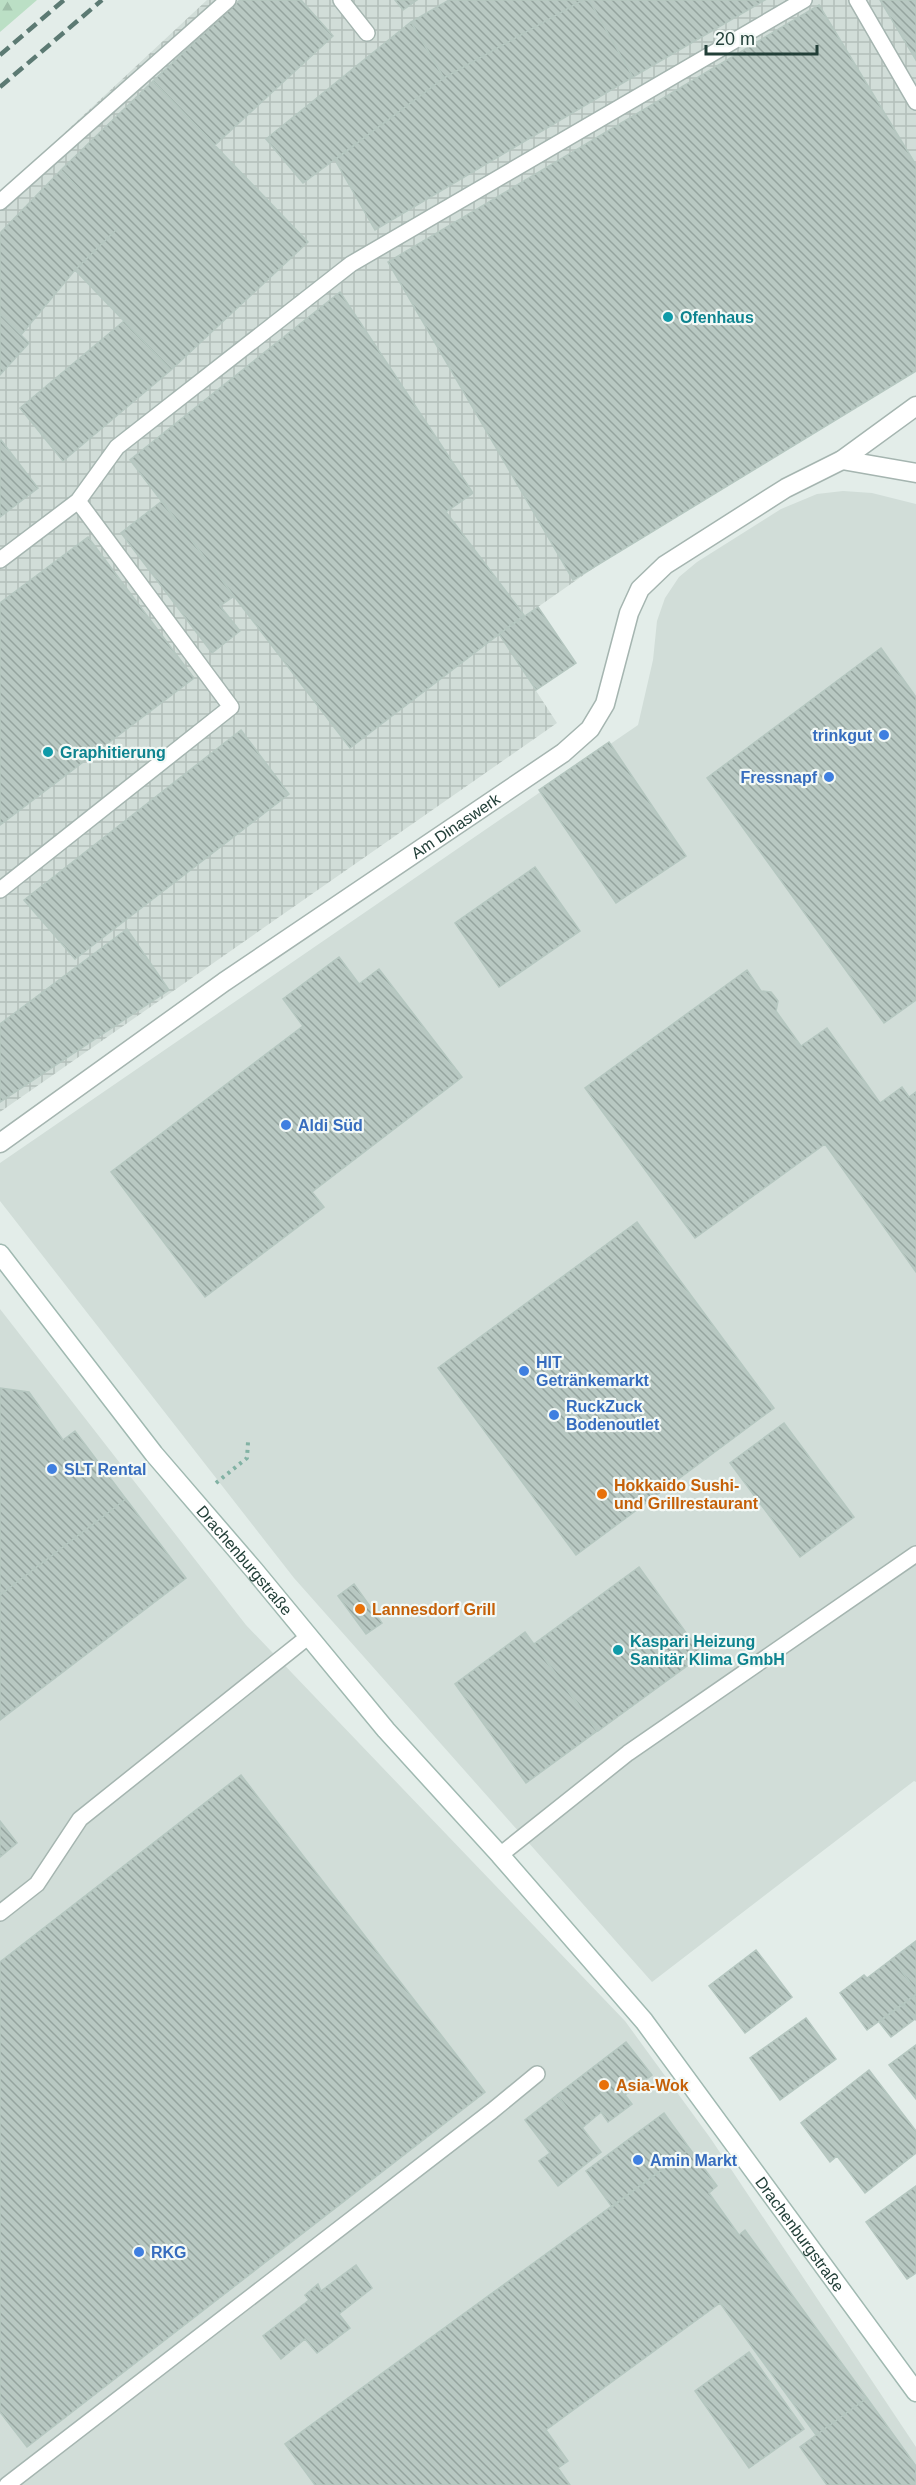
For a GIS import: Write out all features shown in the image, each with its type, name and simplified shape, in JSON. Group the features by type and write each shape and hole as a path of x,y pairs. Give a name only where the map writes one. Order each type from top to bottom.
{"street":[{"name":"Am Dinaswerk","path":"0,1143 224,982 562,753 590,729 605,704 629,613 640,589 665,565 786,488 842,460 916,406"},
{"path":"842,460 916,473"},
{"name":"Drachenburgstraße","path":"0,1254 114,1404 386,1730 500,1855 644,2022 916,2392"}],"lane":[{"path":"0,202 228,0"},
{"path":"340,0 367,33"},
{"path":"0,560 78,501 117,447 351,264 804,0"},
{"path":"857,0 916,102"},
{"path":"0,890 231,707 78,501"},
{"path":"500,1855 628,1753 916,1554"},
{"path":"0,1913 37,1884 80,1819 309,1636"},
{"path":"10,2484 537,2074"}],"path":[{"path":"194,1500 247,1458 248,1442"}],"shaded area":[{"path":"207,0 916,0 916,371 601,563 499,634 557,723 0,1112 0,193"},
{"path":"843,491 872,493 916,504 916,1782 914,1781 652,1982 294,1578 0,1201 0,1163 638,725 653,660 657,621 665,598 679,577 697,562 781,509 817,494"},
{"path":"0,1309 246,1625 625,2021 711,2139 916,2447 916,2485 0,2485"}],"green space":[{"path":"0,0 37,0 0,32"}],"building":[{"path":"240,0 301,0 333,36 215,145 153,81"},
{"path":"395,0 417,0 403,10"},
{"path":"449,0 583,0 444,78 411,22"},
{"path":"583,0 589,0 633,77 375,230 335,160 444,78"},
{"path":"589,0 765,0 633,77"},
{"path":"880,0 916,0 916,60"},
{"name":"Ofenhaus","path":"819,5 916,165 916,371 573,580 388,262"},
{"path":"411,22 444,78 303,183 266,139"},
{"path":"153,81 308,242 171,370 75,270 117,229 61,170"},
{"path":"61,170 117,229 75,270 21,335 0,314 0,233"},
{"path":"340,292 473,493 446,512 524,615 350,748 130,460"},
{"path":"0,314 29,343 0,375"},
{"path":"124,321 171,370 63,461 20,408"},
{"path":"0,441 38,488 0,517"},
{"path":"162,501 234,596 220,606 240,631 212,653 121,533"},
{"name":"Graphitierung","path":"88,537 194,678 0,825 0,603"},
{"path":"538,607 576,663 536,690 499,634"},
{"path":"881,648 916,697 916,1000 884,1023 707,778"},
{"path":"241,730 289,794 75,959 24,900"},
{"path":"609,742 686,856 616,903 539,790"},
{"path":"535,867 580,931 499,987 455,923"},
{"path":"127,929 169,990 0,1102 0,1024"},
{"name":"Aldi Süd","path":"339,957 359,984 379,969 462,1077 312,1192 324,1207 205,1297 111,1172 303,1026 283,999"},
{"path":"747,970 761,991 771,992 778,1001 776,1011 801,1046 827,1028 880,1103 902,1087 909,1097 916,1092 916,1272 825,1144 695,1238 585,1088"},
{"path":"637,1222 774,1408 576,1555 438,1368"},
{"name":"SLT Rental","path":"0,1388 29,1392 63,1440 75,1431 126,1499 0,1595"},
{"path":"784,1423 854,1517 800,1557 730,1463"},
{"path":"126,1499 186,1578 0,1720 0,1595"},
{"name":"Kaspari Heizung Sanitär Klima GmbH","path":"639,1567 702,1655 598,1731 534,1644"},
{"name":"Lannesdorf Grill","path":"354,1584 382,1623 366,1634 338,1596"},
{"path":"525,1632 597,1731 526,1783 455,1684"},
{"name":"RKG","path":"241,1775 485,2092 27,2447 0,2412 0,1962"},
{"path":"0,1821 17,1843 0,1857"},
{"path":"916,1941 916,1990 892,1959"},
{"path":"756,1950 792,1997 745,2033 709,1986"},
{"path":"892,1959 916,1990 916,1994 867,2030 840,1993 864,1975 867,1978"},
{"path":"916,1994 916,2020 904,2004"},
{"path":"904,2004 915,2019 891,2037 879,2022"},
{"path":"806,2018 836,2059 780,2100 750,2058"},
{"name":"Asia-Wok","path":"626,2042 652,2075 625,2095 632,2104 608,2122 601,2112 582,2128 557,2095"},
{"path":"916,2045 916,2099 889,2065"},
{"path":"869,2070 916,2131 916,2153 865,2193 837,2156 830,2162 801,2123"},
{"path":"557,2095 601,2152 558,2186 539,2161 550,2153 525,2120"},
{"name":"Amin Markt","path":"664,2113 690,2149 612,2207 586,2171"},
{"path":"690,2149 717,2186 709,2193 739,2235 745,2230 867,2398 816,2435 720,2303 546,2430 568,2461 558,2468 570,2485 315,2485 285,2444"},
{"path":"916,2186 916,2273 907,2279 866,2222"},
{"path":"356,2265 372,2288 339,2314 350,2328 317,2353 305,2339 281,2359 263,2336 309,2300 305,2295 318,2284 321,2291"},
{"path":"749,2352 804,2429 749,2468 695,2391"},
{"path":"867,2398 916,2466 915,2485 827,2485 800,2447"}],"railway":[{"path":"0,55 64,0"},
{"path":"0,87 102,0"}],"place":[{"name":"Ofenhaus","path":"668,317"},
{"name":"trinkgut","path":"884,735"},
{"name":"Graphitierung","path":"48,752"},
{"name":"Fressnapf","path":"829,777"},
{"name":"Aldi Süd","path":"286,1125"},
{"name":"HIT Getränkemarkt","path":"524,1371"},
{"name":"RuckZuck Bodenoutlet","path":"554,1415"},
{"name":"SLT Rental","path":"52,1469"},
{"name":"Hokkaido Sushi- und Grillrestaurant","path":"602,1494"},
{"name":"Lannesdorf Grill","path":"360,1609"},
{"name":"Kaspari Heizung Sanitär Klima GmbH","path":"618,1650"},
{"name":"Asia-Wok","path":"604,2085"},
{"name":"Amin Markt","path":"638,2160"},
{"name":"RKG","path":"139,2252"}]}
